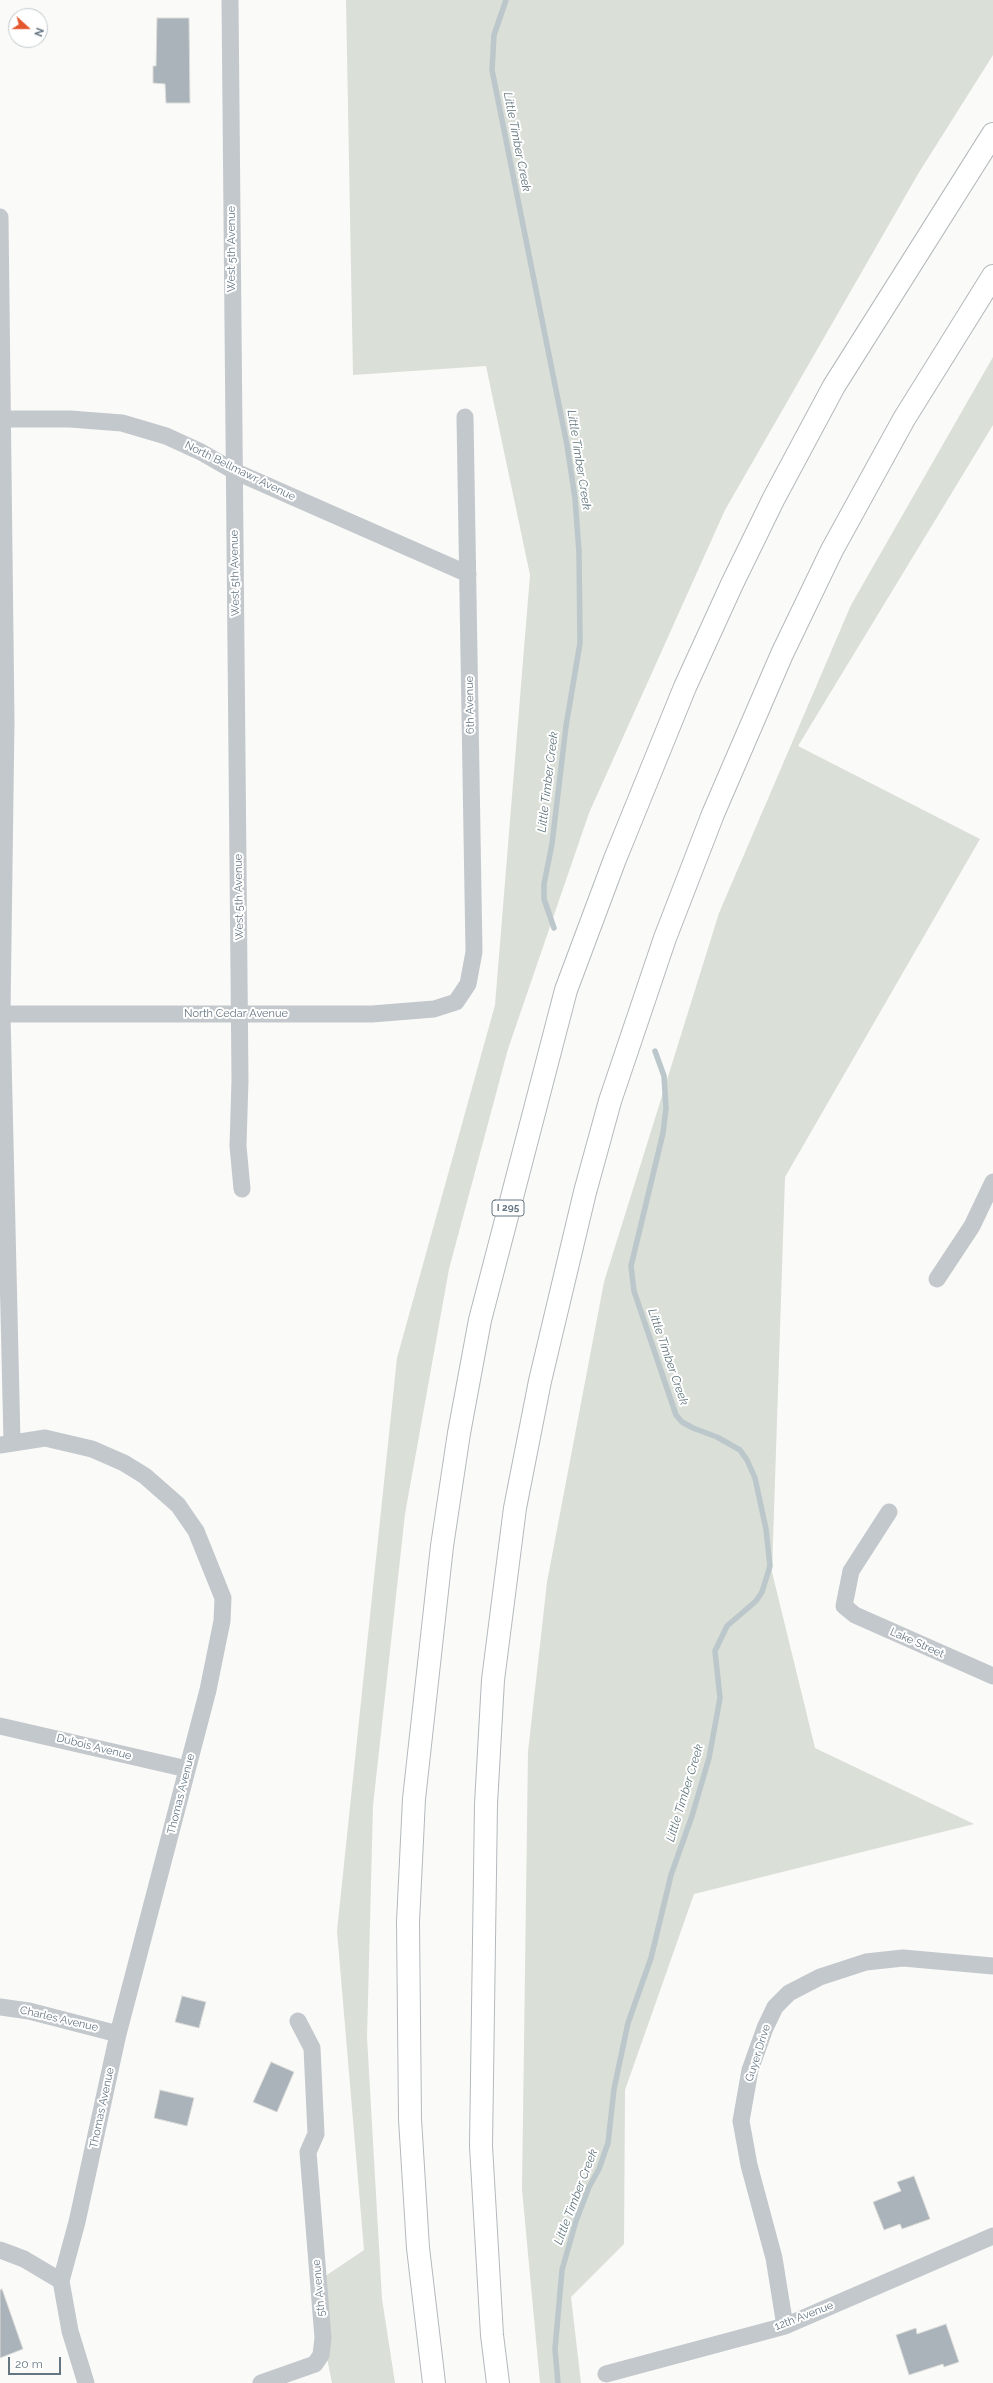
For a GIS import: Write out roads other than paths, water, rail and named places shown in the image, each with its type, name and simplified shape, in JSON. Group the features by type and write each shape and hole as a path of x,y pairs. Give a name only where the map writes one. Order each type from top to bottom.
{"highway":[{"name":"I 295","path":"434,2383 418,2248 410,2119 408,1922 414,1798 442,1546 459,1433 480,1320 566,990 615,859 685,687 770,505 834,386 993,134"},
{"path":"498,2383 492,2335 481,2146 486,1804 494,1680 514,1516 540,1381 585,1192 610,1101 665,938 713,814 782,654 832,550 904,419 993,276"}],"street":[{"name":"West 5th Avenue","path":"230,0 241,1113 238,1146 242,1189"},
{"path":"0,217 6,721 1,1014 7,1251 6,1443"},
{"name":"6th Avenue","path":"464,990 468,984 474,952 465,418"},
{"name":"North Bellmawr Avenue","path":"2,419 70,419 122,424 166,436 201,452 234,471 468,574"},
{"name":"North Cedar Avenue","path":"1,1014 372,1014 434,1009 456,1002 464,990"},
{"path":"937,1279 972,1226 993,1182"},
{"name":"Thomas Avenue","path":"6,1443 46,1438 92,1449 124,1463 145,1476 178,1505 196,1531 223,1598 222,1621 208,1690 118,2034 77,2222 61,2281"},
{"name":"Lake Street","path":"890,1512 851,1571 844,1606 855,1615 993,1676"},
{"name":"Dubois Avenue","path":"0,1726 34,1732 187,1769"},
{"name":"Guyer Drive","path":"785,2326 774,2258 749,2165 741,2120 750,2070 765,2028 776,2007 789,1994 820,1977 866,1962 903,1958 993,1966"},
{"name":"Charles Avenue","path":"0,2008 29,2011 118,2034"},
{"name":"5th Avenue","path":"260,2383 315,2364 321,2355 323,2338 308,2152 316,2134 312,2048 298,2022"},
{"name":"12th Avenue","path":"606,2374 785,2326 993,2236"},
{"path":"0,2250 24,2259 61,2281 70,2331 86,2383"}],"waterway":[{"name":"Little Timber Creek","path":"506,0 494,35 492,70 567,445 575,498 579,552 580,643 566,726 552,844 544,884 544,899 554,928"},
{"name":"Little Timber Creek","path":"558,2383 555,2349 562,2270 576,2221 589,2187 599,2169 608,2143 614,2089 628,2023 651,1958 671,1875 692,1816 709,1758 720,1698 715,1651 727,1626 756,1601 762,1592 770,1566 766,1529 755,1478 747,1460 740,1450 717,1437 682,1422 676,1415 634,1291 631,1266 663,1133 666,1108 664,1076 655,1051"}]}
